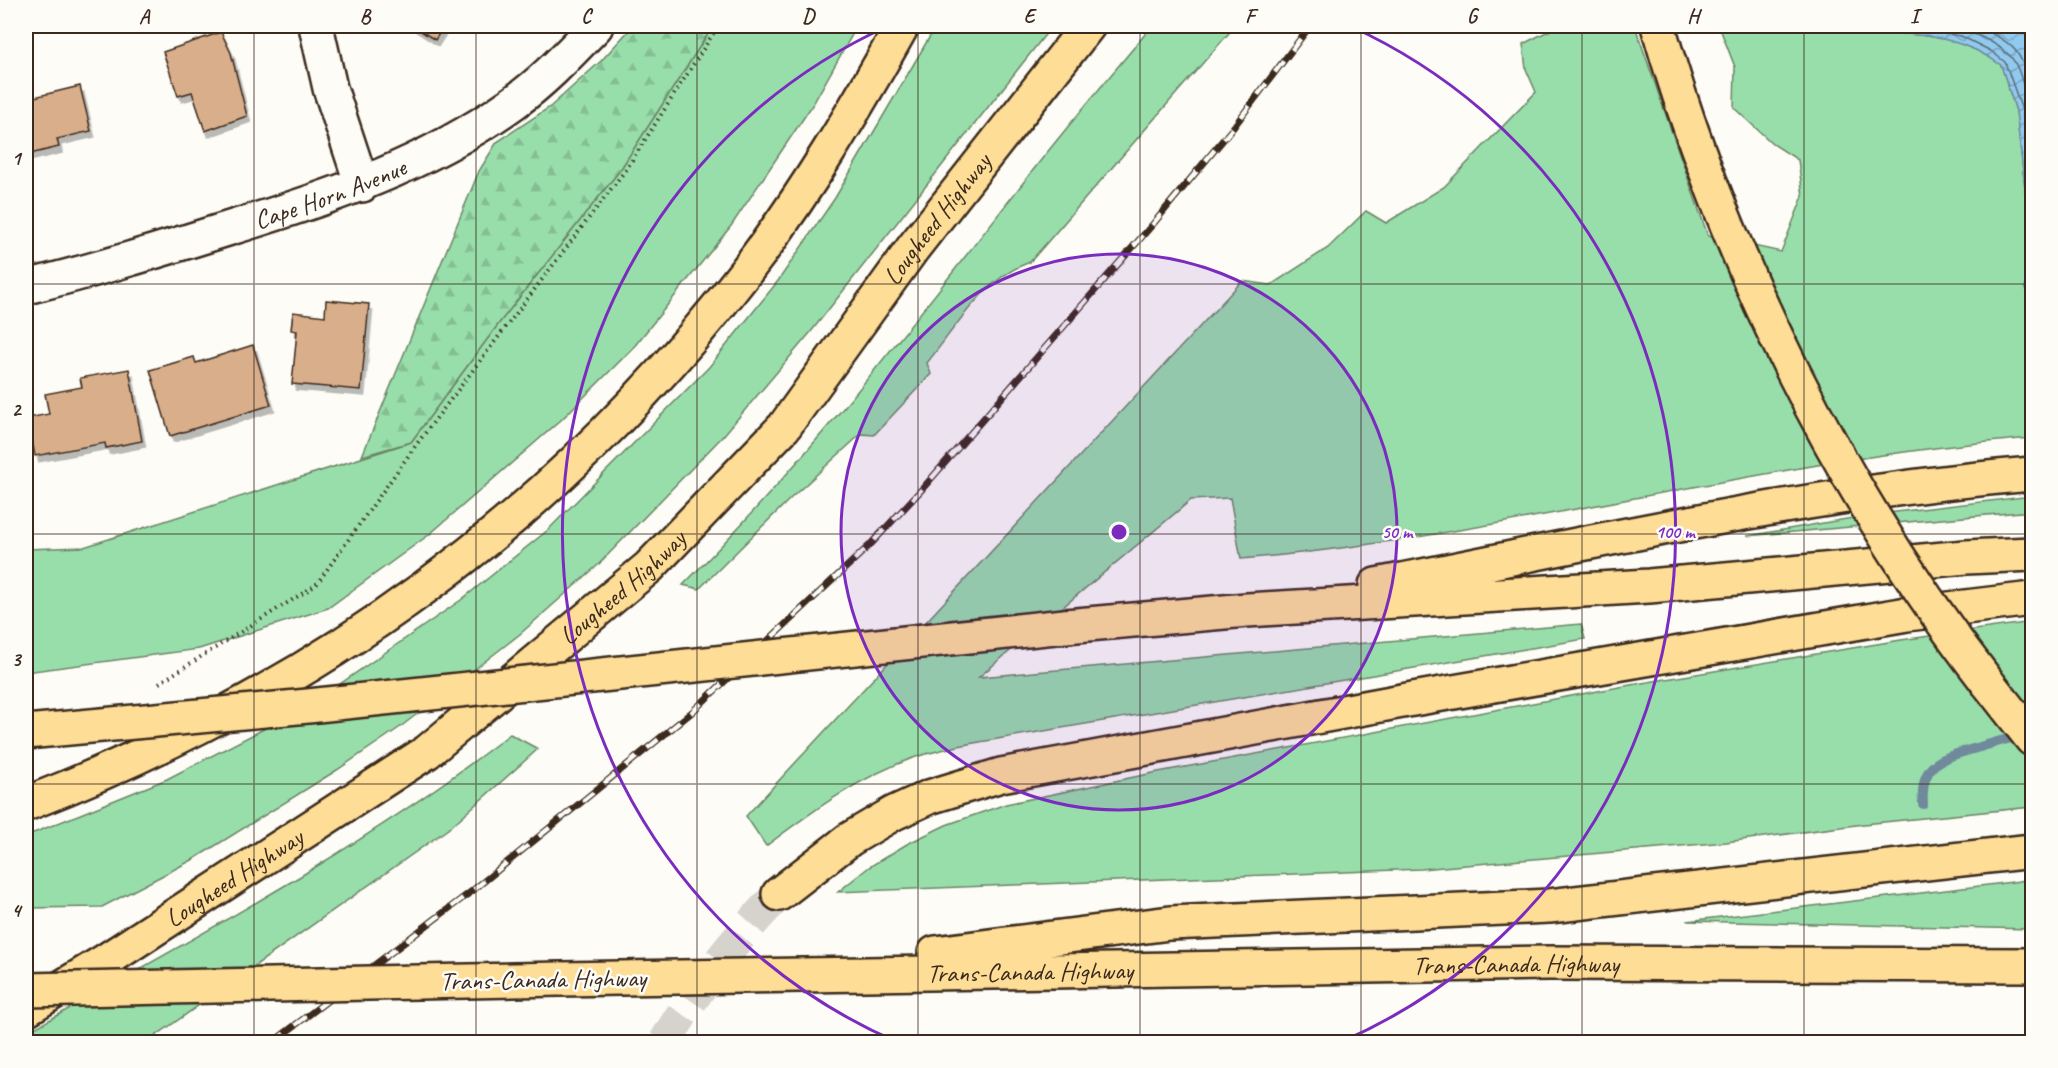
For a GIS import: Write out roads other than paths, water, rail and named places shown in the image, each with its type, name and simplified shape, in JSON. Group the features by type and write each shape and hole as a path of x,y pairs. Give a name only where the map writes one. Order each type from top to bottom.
{"main road":[{"path":"26,804 139,758 238,708 339,649 446,573 557,480 658,378 749,268 831,147 902,26"},
{"name":"Lougheed Highway","path":"26,1009 105,961 427,752 649,567 784,427 913,248 1088,26"},
{"path":"1658,26 1714,191 1795,372 1843,461 1898,555 1988,683 2032,739"},
{"path":"1247,610 1737,515 1903,488 2032,474"},
{"path":"26,732 308,706 1065,626 1247,610 1649,586 1966,557 2032,554"},
{"path":"779,894 850,839 894,813 929,797 1001,775 1379,705 1907,614 2032,599"},
{"path":"1988,683 2032,727"},
{"path":"779,974 1170,923 1549,906 2032,851"},
{"name":"Trans-Canada Highway","path":"26,990 779,974 1549,963 2032,965"}],"street":[{"path":"316,26 330,88 362,185"},
{"name":"Cape Horn Avenue","path":"26,287 147,254 362,185 428,155 514,102 552,71 596,26"}],"water":[{"path":"1897,26 2032,26 2032,227 2028,213 2016,111 2001,65 1988,56 1947,40 1888,33"},
{"path":"2032,248 2032,296 2025,289"}],"waterway":[{"path":"1923,804 1925,780 1934,765 1951,756 2023,735"}],"tunnel":[{"path":"665,1042 717,965 746,929 779,894"}],"railway":[{"path":"273,1042 472,891 692,712 870,545 923,488 1153,224 1232,129 1310,26"}]}
